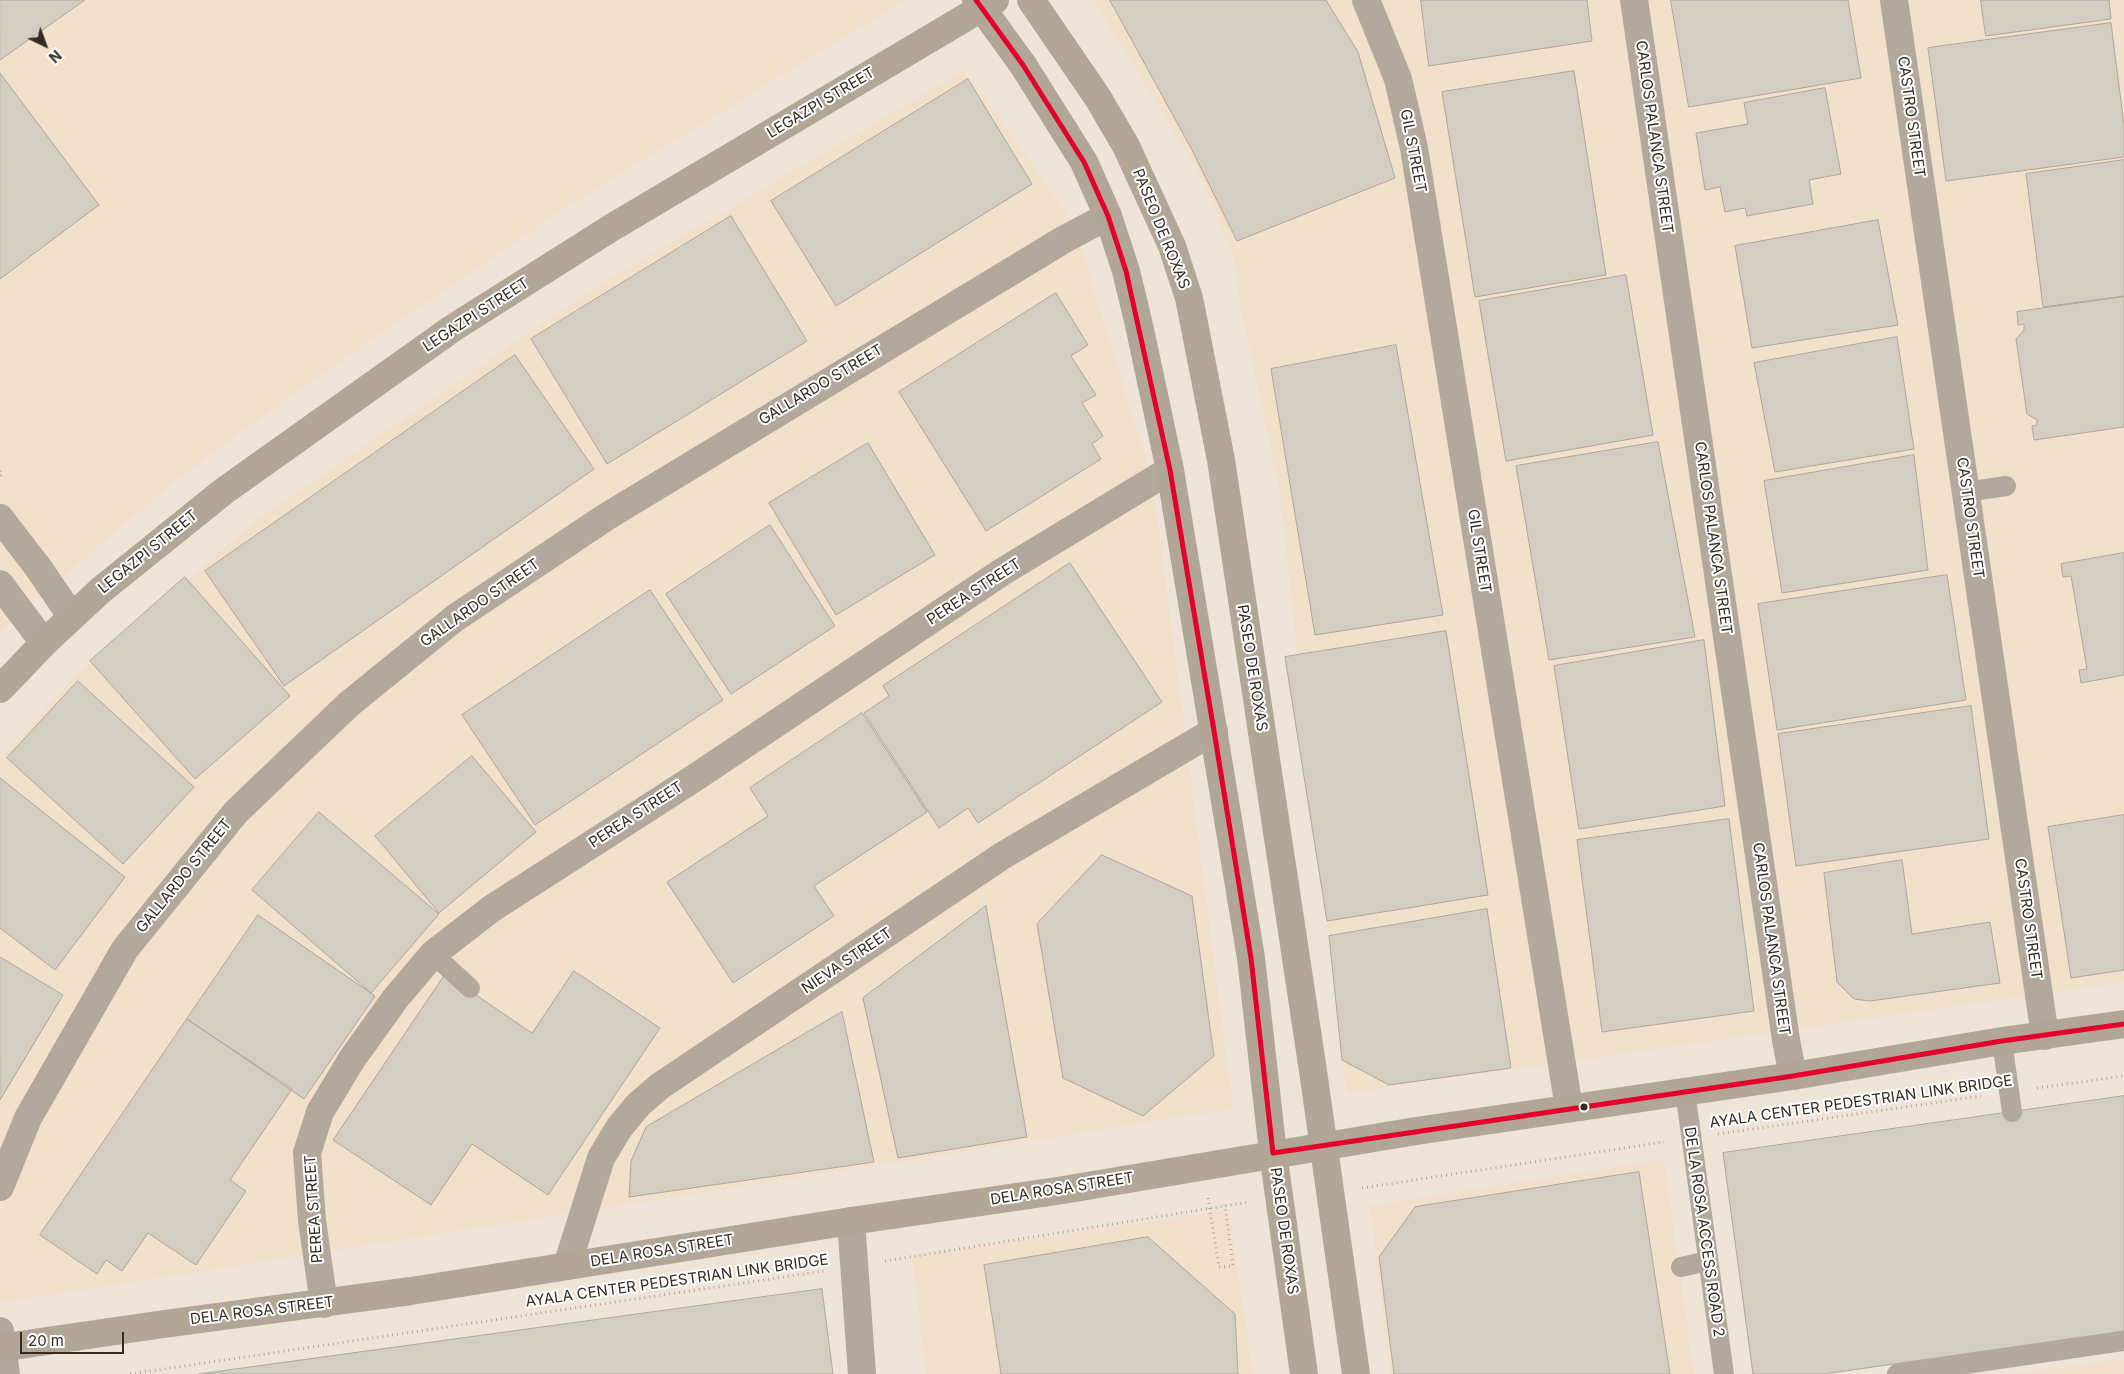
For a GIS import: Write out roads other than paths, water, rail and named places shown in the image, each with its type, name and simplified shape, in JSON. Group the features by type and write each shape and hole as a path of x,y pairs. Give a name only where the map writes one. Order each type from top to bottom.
{"street":[{"name":"PASEO DE ROXAS","path":"1032,0 1098,98 1126,146 1172,246 1189,298 1221,460 1324,1146 1356,1374"},
{"name":"GIL STREET","path":"1366,0 1398,79 1414,148 1568,1108"},
{"name":"CARLOS PALANCA STREET","path":"1634,0 1793,1076"},
{"name":"CASTRO STREET","path":"1894,0 2045,1036"},
{"name":"PASEO DE ROXAS","path":"984,2 1079,154 1108,216 1126,271 1139,325 1170,470 1251,958 1273,1153 1304,1374"},
{"name":"LEGAZPI STREET","path":"0,689 44,643 101,590 224,491 453,328 611,228 984,2"},
{"name":"GALLARDO STREET","path":"0,1187 28,1118 124,949 236,812 349,704 455,618 606,516 1063,240 1108,216"},
{"name":"PEREA STREET","path":"324,1304 312,1221 307,1153 317,1120 352,1059 395,999 433,954 491,909 705,772 1002,572 1170,470"},
{"path":"0,518 37,566 72,617"},
{"path":"0,584 44,643"},
{"name":"NIEVA STREET","path":"567,1266 600,1158 619,1128 638,1105 660,1086 1002,856 1214,731"},
{"name":"DELA ROSA STREET","path":"2,1350 164,1324 324,1304 850,1221 1057,1191 1273,1153 1793,1076 2002,1041 2124,1024"},
{"path":"850,1221 862,1374"}],"lane":[{"path":"1966,492 2006,486"},
{"path":"433,954 470,988"},
{"path":"2002,1041 2012,1112"},
{"name":"DE LA ROSA ACCESS ROAD 2","path":"1685,1091 1724,1374"},
{"path":"1681,1267 1708,1261"},
{"path":"1903,1374 2124,1341"}]}
